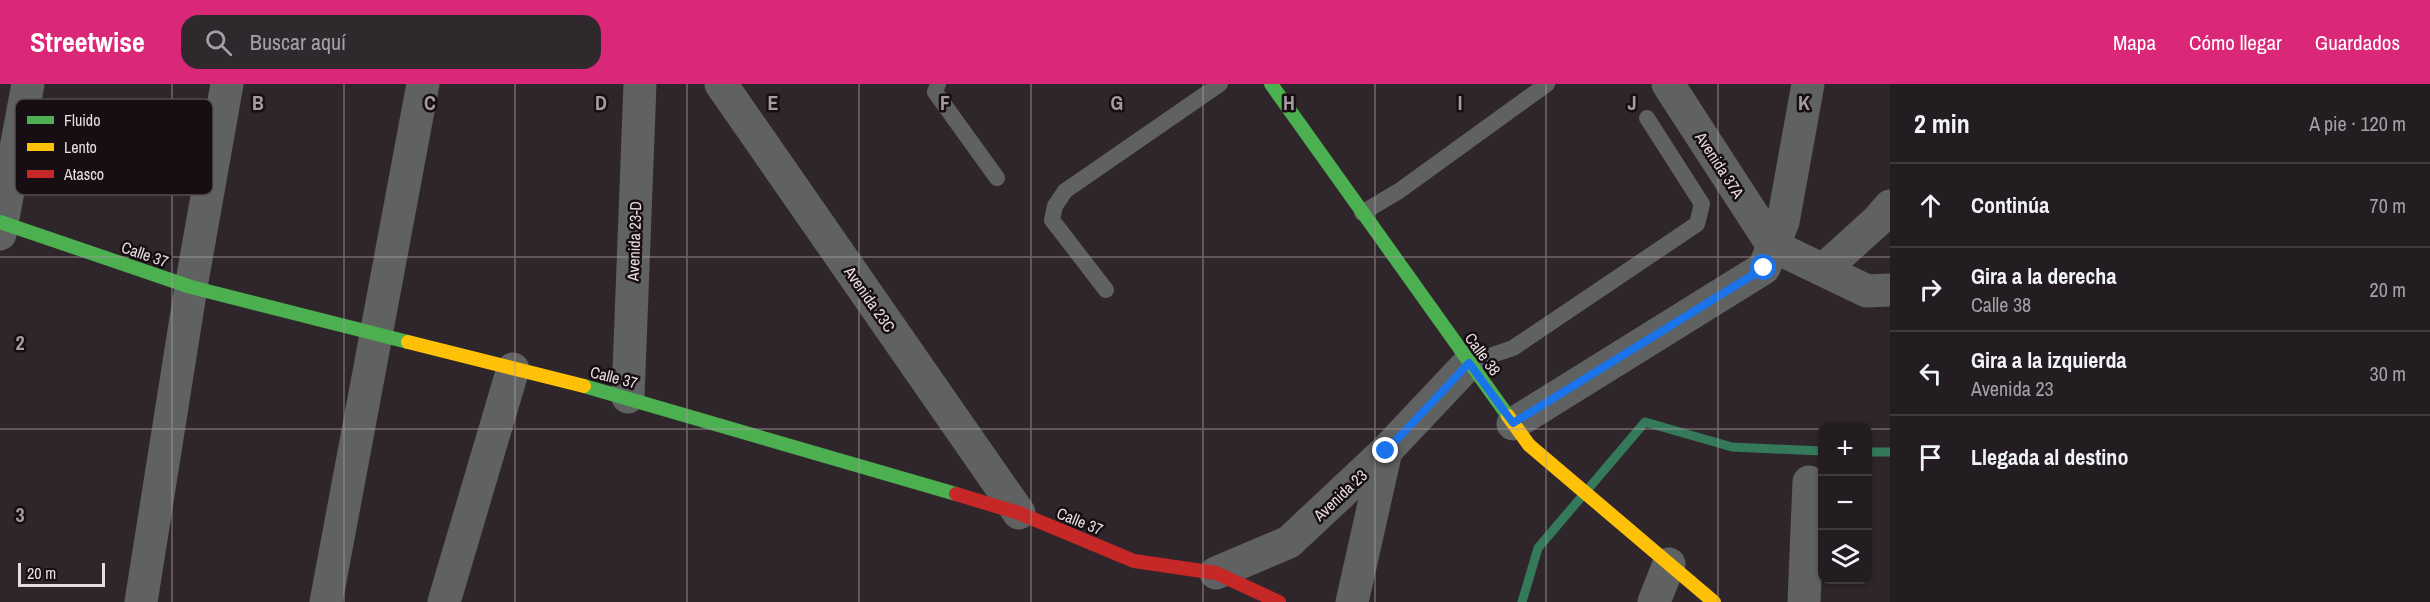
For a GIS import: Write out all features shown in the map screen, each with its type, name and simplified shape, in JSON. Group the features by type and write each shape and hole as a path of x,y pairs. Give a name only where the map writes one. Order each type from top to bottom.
{"street":[{"path":"25,99 28,84"},
{"path":"213,163 227,84"},
{"path":"326,602 423,84"},
{"name":"Avenida 23-D","path":"628,397 640,84"},
{"name":"Avenida 23C","path":"721,84 1019,513"},
{"name":"Calle 38","path":"1271,84 1528,445 1714,602"},
{"name":"Avenida 37A","path":"1668,84 1773,246"},
{"path":"1513,423 1764,268 1783,222 1808,84"},
{"path":"1,226 15,152"},
{"path":"141,602 207,195"},
{"path":"1823,270 1877,221 1890,206"},
{"name":"Calle 37","path":"1,226 191,288 376,332 628,397 1019,513 1134,561 1216,573 1279,602"},
{"path":"1773,246 1868,291 1890,290"},
{"name":"Avenida 23","path":"1216,573 1289,542 1386,451 1469,363"},
{"path":"444,602 513,369"},
{"path":"1352,602 1386,451"},
{"path":"1804,602 1809,482"},
{"path":"1654,602 1669,564"}],"lane":[{"path":"938,84 935,92 997,178"},
{"path":"1106,290 1052,220 1054,206 1065,191 1220,84"},
{"path":"1362,213 1399,191 1547,84"},
{"path":"1469,363 1513,348 1697,224 1702,204 1647,118"}],"waterway":[{"path":"1522,602 1538,548 1645,422 1732,447 1818,451"},
{"path":"1872,452 1890,452"}],"traffic: fast":[{"path":"1271,84 1508,416"},
{"path":"0,222 191,287 408,342"},
{"path":"584,386 956,494"}],"traffic: slow":[{"path":"408,342 584,386"},
{"path":"1508,416 1529,445 1714,602"}],"traffic: jam":[{"path":"956,494 1019,513 1134,561 1216,573 1279,602"}],"route":[{"path":"1386,451 1469,363 1513,423 1764,268"}]}
